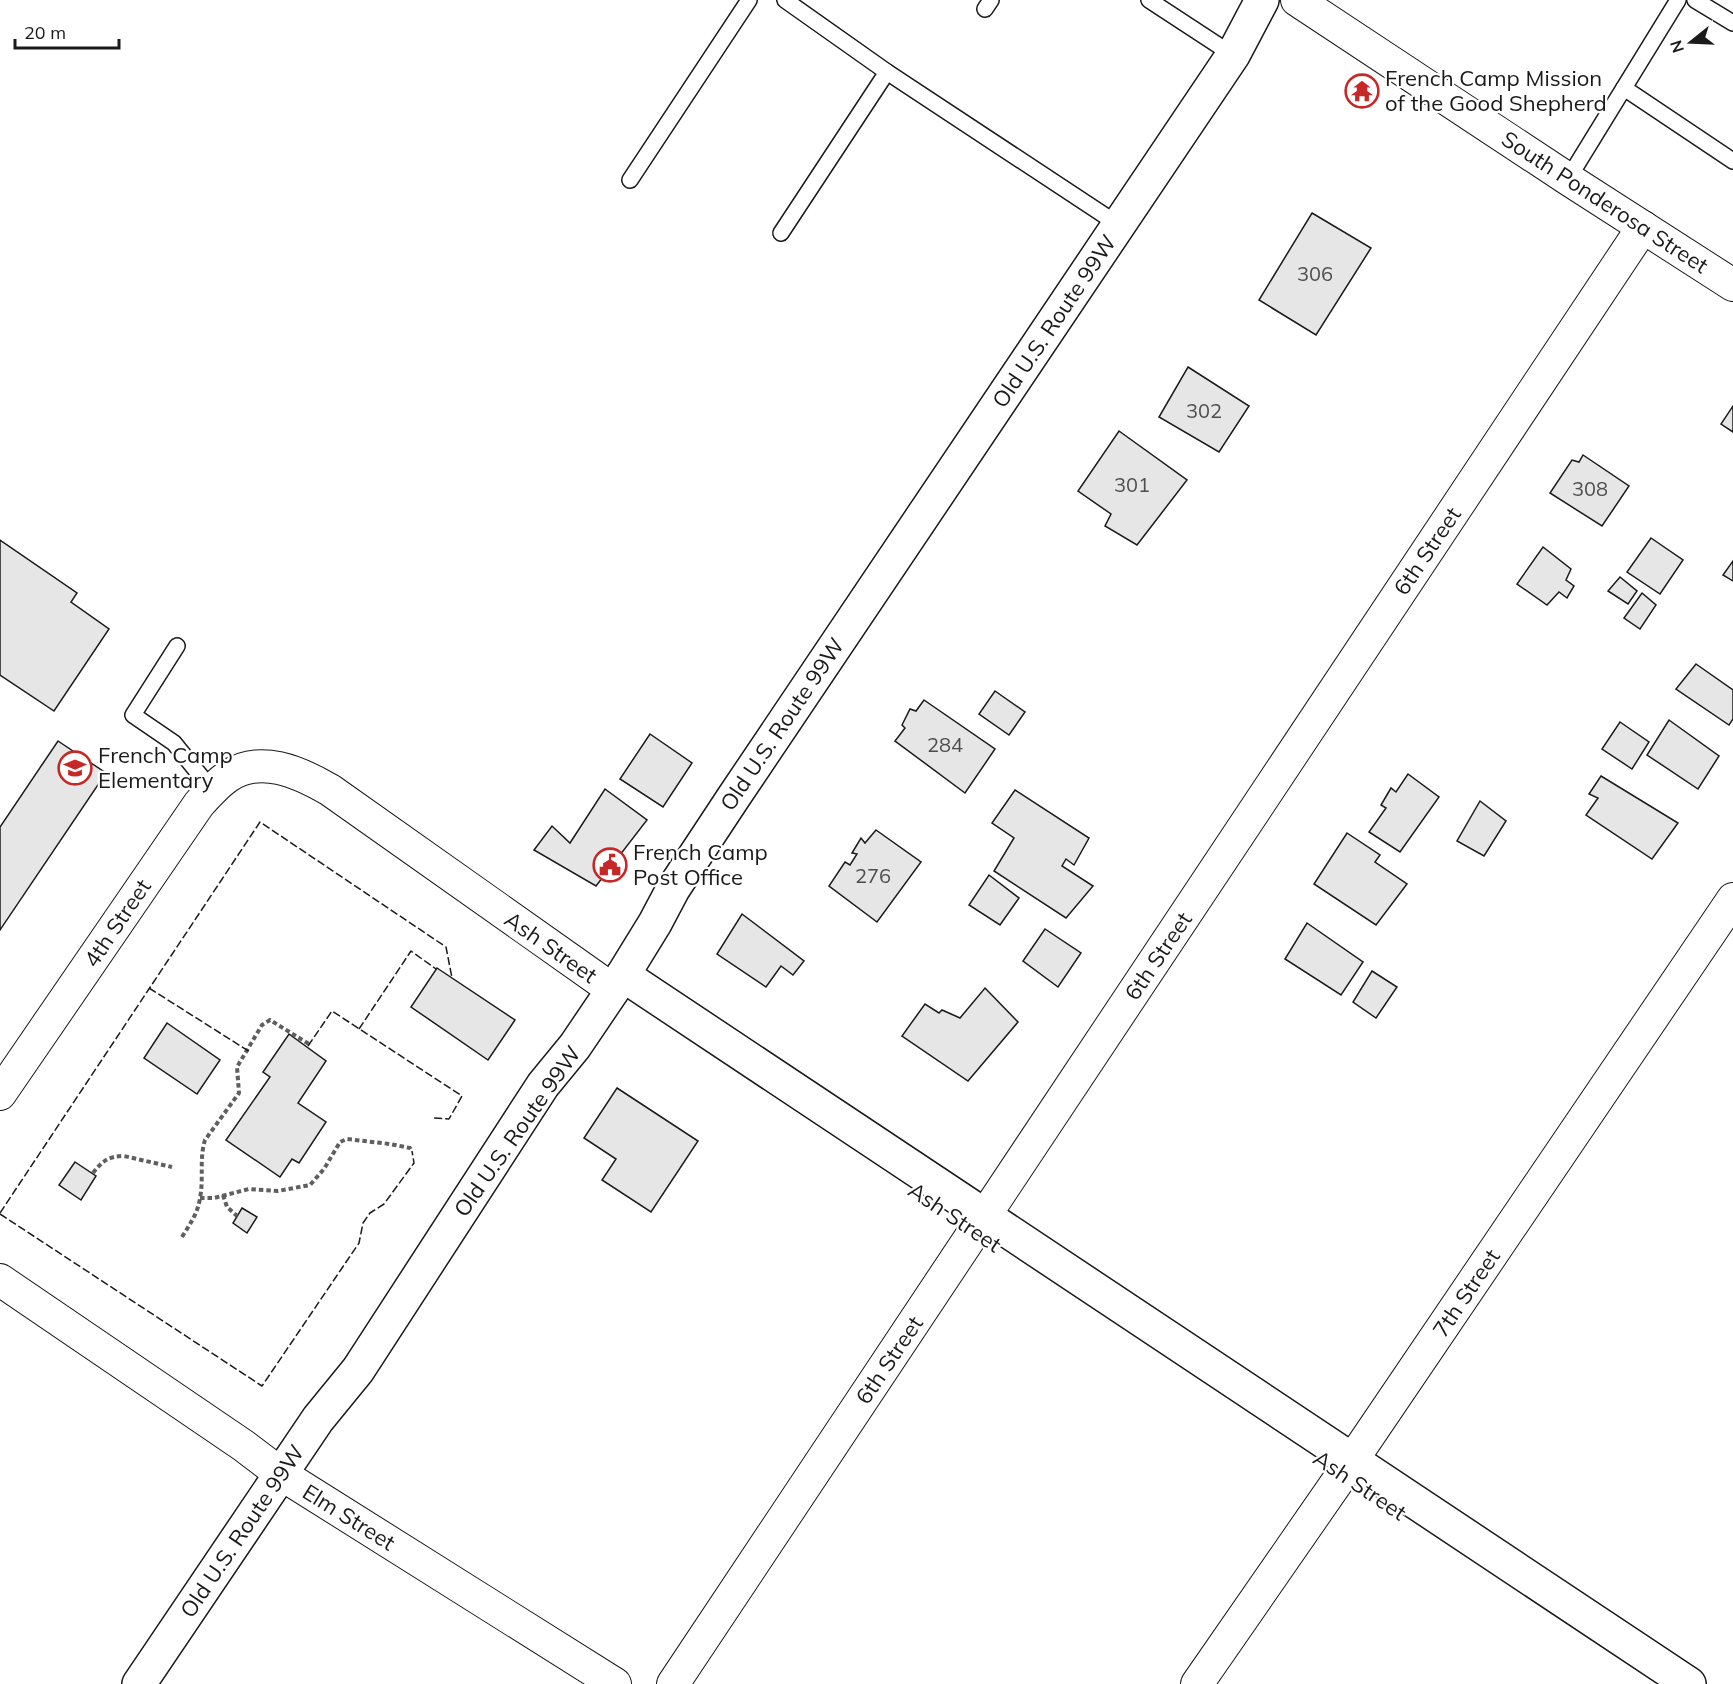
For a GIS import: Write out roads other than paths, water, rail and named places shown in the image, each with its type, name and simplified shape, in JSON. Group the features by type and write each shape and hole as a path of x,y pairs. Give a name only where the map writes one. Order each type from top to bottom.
{"main road":[{"name":"Old U.S. Route 99W","path":"139,1684 318,1419 358,1370 543,1084 575,1046 618,982 656,923 673,889 721,816 1233,55 1262,0"},
{"name":"Ash Street","path":"618,982 1348,1466 1689,1684"},
{"name":"Ash Street","path":"1348,1466 1656,1684"}],"street":[{"name":"South Ponderosa Street","path":"1297,0 1733,285"},
{"name":"6th Street","path":"673,1684 1643,227"},
{"name":"Ash Street","path":"250,767 278,766 310,778 618,982"},
{"name":"4th Street","path":"0,1094 199,804 228,776 250,767"},
{"name":"7th Street","path":"1197,1684 1730,910"},
{"name":"Elm Street","path":"0,1280 244,1446 281,1474 615,1684"}],"lane":[{"path":"630,180 750,0"},
{"path":"785,0 887,72 1119,225"},
{"path":"1149,0 1233,55"},
{"path":"1568,179 1678,0"},
{"path":"1695,0 1733,23"},
{"path":"781,233 887,72"},
{"path":"1624,88 1733,161"},
{"path":"177,646 132,715 174,742 212,790"}],"place":[{"name":"French Camp Mission of the Good Shepherd","path":"1362,91"},
{"name":"French Camp Elementary","path":"75,768"},
{"name":"French Camp Post Office","path":"610,865"}]}
